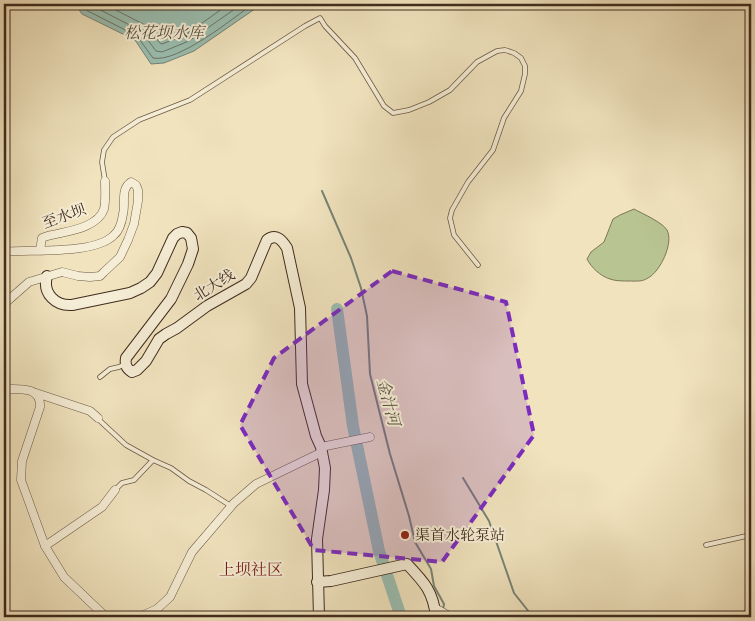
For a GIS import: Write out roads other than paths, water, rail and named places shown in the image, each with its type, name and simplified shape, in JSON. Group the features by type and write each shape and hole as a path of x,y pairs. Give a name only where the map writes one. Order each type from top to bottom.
{"street":[{"name":"至水坝","path":"40,250 42,238 47,235 59,234 81,227 93,222 101,215 106,198 105,181"},
{"path":"4,252 80,248 94,246 107,241 115,234 120,225 126,185 131,182 136,185 138,201 134,224 128,240 120,257 100,276 78,276 62,272 47,276 29,282 4,304"},
{"name":"北大线","path":"47,276 46,288 52,298 56,302 65,305 130,293 146,286 154,278 173,238 182,232 188,233 193,248 188,264 171,298 126,358 125,364 127,369 132,372 137,370 146,361 159,339 207,306 246,284 251,278 267,240 271,237 276,237 282,241 287,248 300,308 302,384 321,450 324,468 324,490 317,539 319,617"},
{"path":"4,389 26,389 90,411 98,418"},
{"path":"36,393 40,400 40,407 22,461 21,480 44,546 64,577 106,617"},
{"path":"139,617 157,609 170,597 192,552 231,506 256,484 335,444 370,437"},
{"path":"44,546 102,507 115,490"},
{"path":"318,582 407,564 426,584 437,612 450,616"},
{"path":"738,617 751,613"}],"lane":[{"path":"105,181 102,162 104,150 112,137 139,120 190,100 320,18 325,26 355,58 384,106 392,113 409,110 436,98 450,90 477,62 497,51 505,50 521,58 525,66 521,91 504,118 493,150 468,182 452,210 450,218 454,235 478,266"},
{"path":"100,377 110,369 125,364"},
{"path":"98,418 126,444 170,468 231,506"},
{"path":"115,490 122,483 134,480 153,460"},
{"path":"706,545 751,535"}],"water":[{"name":"松花坝水库","path":"75,4 262,4 194,51 164,63 151,64 135,40 82,14"}],"waterway":[{"name":"金汁河","path":"322,191 351,258 361,288 367,316 370,374 390,454 415,542 431,569 434,586 444,604 443,609"},
{"path":"337,309 353,426 379,551 401,617"},
{"path":"463,478 489,521 514,593 533,617"},
{"path":"400,614 412,617"}],"place":[{"name":"渠首水轮泵站","path":"405,535"}],"district":[{"name":"上坝社区","path":"251,569"}]}
